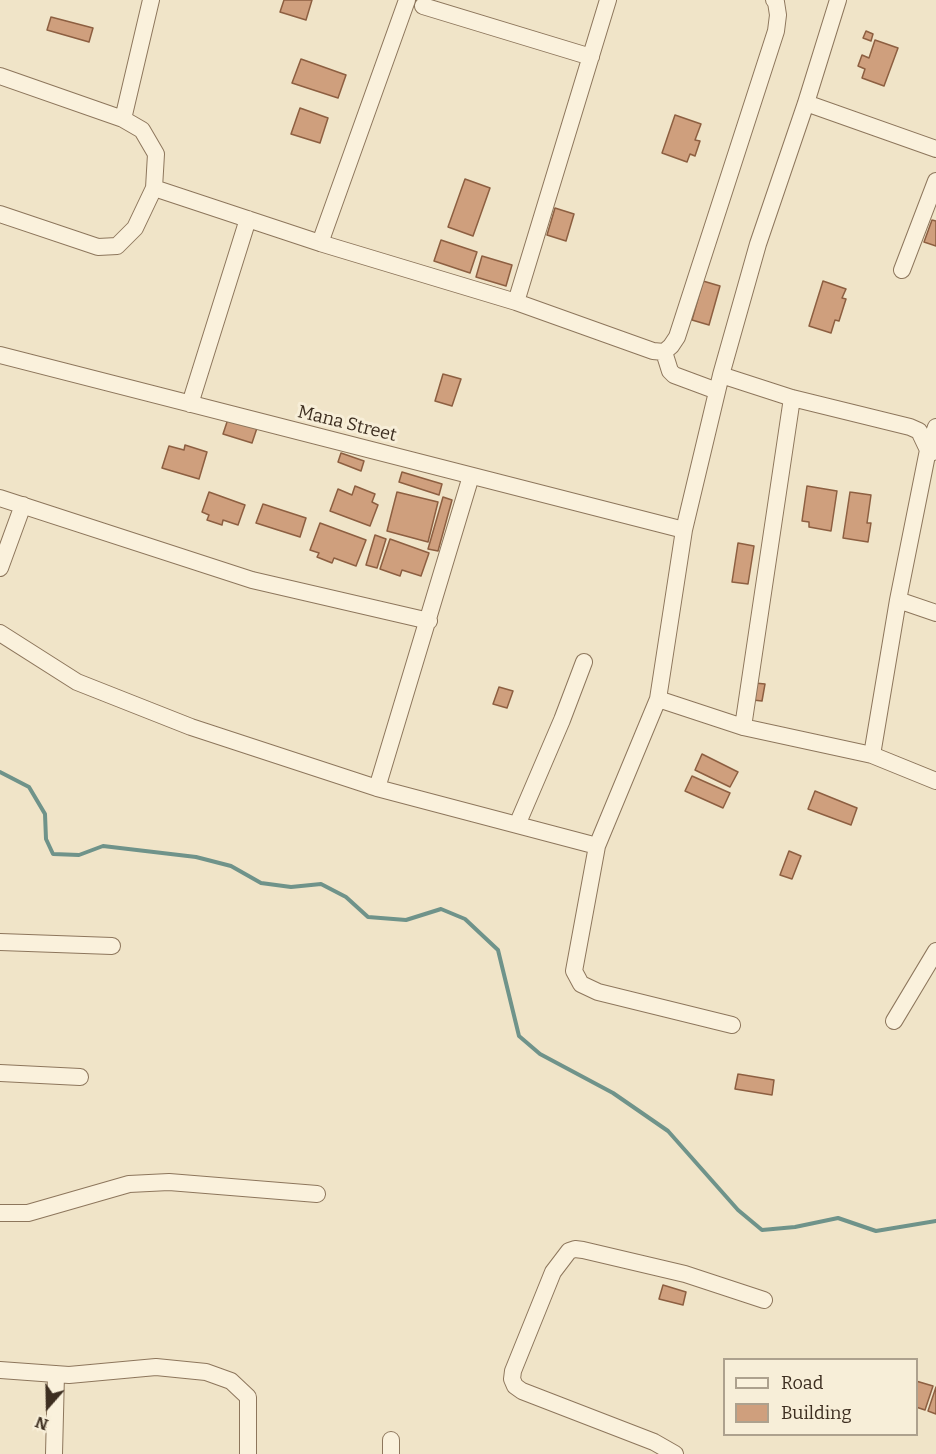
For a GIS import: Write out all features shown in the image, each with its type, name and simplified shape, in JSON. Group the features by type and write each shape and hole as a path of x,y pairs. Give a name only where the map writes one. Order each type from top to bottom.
{"street":[{"path":"123,119 151,0"},
{"path":"320,243 407,0"},
{"path":"516,302 608,0"},
{"path":"154,188 320,243 516,302 653,351 664,352 677,337 776,32 778,15 774,0"},
{"path":"732,1025 598,992 581,984 574,971 597,846 658,699 684,530 719,383 758,244 838,0"},
{"path":"423,6 591,57"},
{"path":"0,76 123,119 142,130 156,154 154,188 135,228 117,246 98,247 0,214"},
{"path":"806,102 936,149"},
{"path":"902,270 936,181"},
{"path":"190,404 248,219"},
{"path":"664,352 670,371 674,375 792,398 910,427 919,431 932,452"},
{"name":"Mana Street","path":"0,355 684,530"},
{"path":"743,727 792,398"},
{"path":"872,756 898,600 936,427"},
{"path":"377,788 471,476"},
{"path":"0,498 252,580 429,621"},
{"path":"0,568 23,506"},
{"path":"898,600 936,613"},
{"path":"0,633 76,682 191,727 377,788 597,846"},
{"path":"517,825 584,662"},
{"path":"658,699 743,727 872,756 936,781"},
{"path":"0,942 112,946"},
{"path":"894,1021 936,951"},
{"path":"0,1073 80,1077"},
{"path":"0,1213 28,1213 129,1184 169,1182 317,1194"},
{"path":"675,1454 654,1442 522,1391 515,1386 512,1378 513,1371 553,1272 563,1258 575,1249 685,1274 764,1300"},
{"path":"0,1370 69,1375 156,1367 206,1372 231,1381 248,1397 248,1454"},
{"path":"54,1454 56,1374"}],"building":[{"path":"284,0 312,0 306,20 280,12"},
{"path":"51,17 93,28 89,42 47,30"},
{"path":"866,31 873,34 871,41 863,38"},
{"path":"875,40 898,48 884,86 862,78 865,69 858,66 862,55 869,58"},
{"path":"301,59 346,75 338,98 292,83"},
{"path":"300,108 328,118 320,143 291,134"},
{"path":"675,115 701,124 695,140 700,141 695,156 690,154 687,162 662,153"},
{"path":"465,179 490,188 473,236 448,227"},
{"path":"555,208 574,214 566,241 547,235"},
{"path":"932,220 936,221 936,246 924,242"},
{"path":"441,240 477,252 470,273 434,261"},
{"path":"482,256 512,265 506,286 476,277"},
{"path":"703,281 720,286 709,325 692,320"},
{"path":"823,281 846,289 842,298 846,299 839,321 835,320 831,333 809,326"},
{"path":"443,374 461,379 452,406 435,401"},
{"path":"228,419 257,428 252,443 223,434"},
{"path":"185,445 207,452 199,479 162,468 169,446 184,450"},
{"path":"341,453 364,461 361,471 338,462"},
{"path":"402,472 442,484 439,495 399,482"},
{"path":"355,486 375,494 372,502 378,505 370,526 330,511 338,489 352,495"},
{"path":"807,486 837,491 831,531 809,527 809,522 802,521"},
{"path":"209,492 245,505 238,525 223,520 222,525 207,520 209,515 202,512"},
{"path":"397,492 438,502 428,542 387,531"},
{"path":"850,492 871,495 867,523 871,523 868,542 843,538"},
{"path":"443,497 452,500 438,551 428,549"},
{"path":"263,504 306,518 300,537 256,523"},
{"path":"320,523 366,540 356,566 334,558 332,563 317,557 319,553 310,550"},
{"path":"375,535 386,539 377,568 366,565"},
{"path":"390,539 429,553 421,576 402,570 400,576 380,569"},
{"path":"738,543 754,546 748,584 732,582"},
{"path":"755,683 765,684 762,701 753,700"},
{"path":"499,687 513,691 507,708 493,704"},
{"path":"702,754 738,772 730,787 695,770"},
{"path":"692,776 730,793 723,808 685,791"},
{"path":"815,791 857,808 851,825 808,809"},
{"path":"789,851 801,856 792,879 780,875"},
{"path":"738,1074 774,1080 772,1095 735,1089"},
{"path":"663,1285 686,1292 683,1305 659,1299"},
{"path":"918,1382 933,1386 925,1410 918,1408"},
{"path":"936,1387 936,1414 928,1411"}],"waterway":[{"path":"0,772 29,787 45,814 46,839 53,854 79,855 103,846 196,857 231,866 261,883 291,887 321,884 346,897 368,917 406,920 441,909 465,919 498,950 519,1036 540,1054 613,1093 668,1131 738,1210 762,1230 795,1227 838,1218 876,1231 936,1221"}]}
